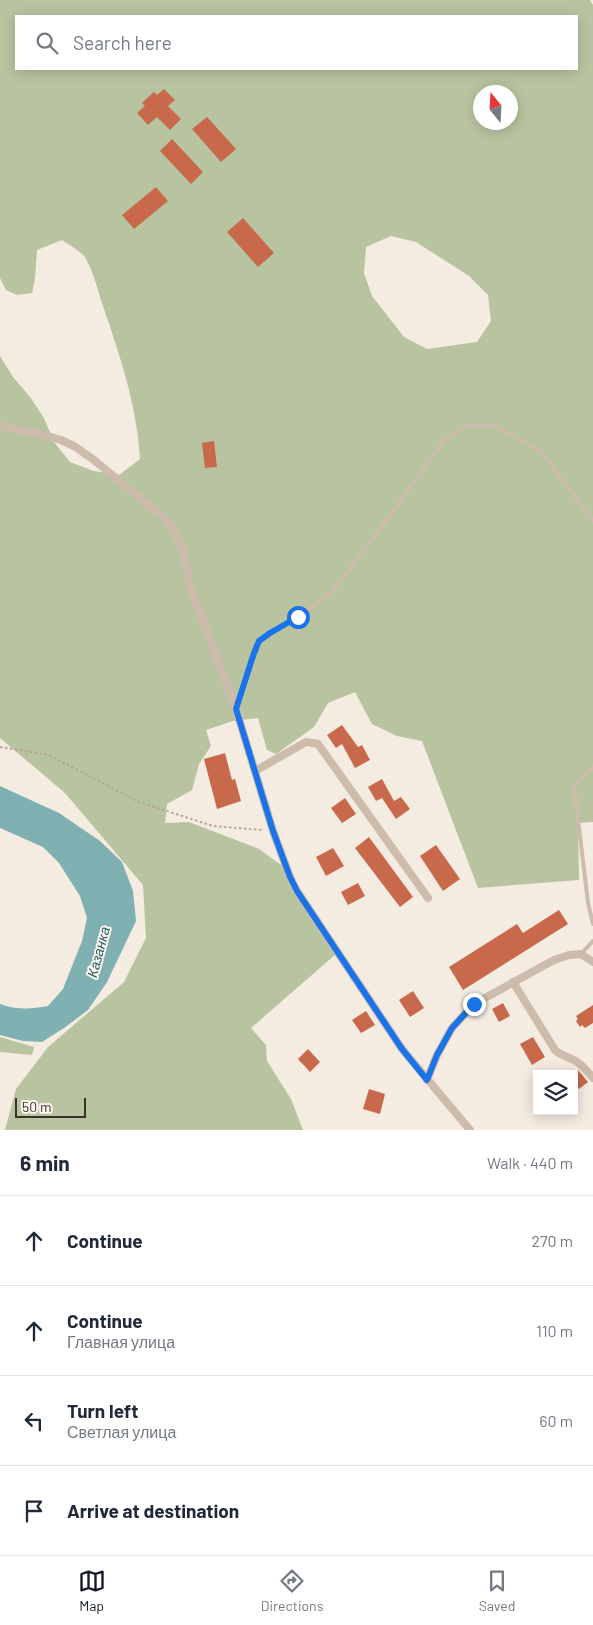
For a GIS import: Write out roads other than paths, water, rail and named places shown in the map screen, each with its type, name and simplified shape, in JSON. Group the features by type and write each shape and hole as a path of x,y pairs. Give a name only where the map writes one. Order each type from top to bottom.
{"street":[{"path":"0,426 41,434 74,446 94,460 168,521 183,552 191,589 236,709 273,831 290,877 297,891 402,1049 470,1130"},
{"path":"255,771 306,742 318,744 428,898"},
{"path":"427,1080 437,1055 452,1028 474,1004 554,960 581,954 593,962"},
{"path":"513,982 555,1050 563,1057 572,1059 584,1067 593,1078"}],"lane":[{"path":"236,709 259,641 298,617 332,592 392,514 445,439 464,427 493,425 541,451 593,521"},
{"path":"593,767 574,785 588,903 593,924"},
{"path":"581,954 593,941"}],"water":[{"name":"Казанка","path":"0,786 59,813 100,841 122,862 133,891 136,921 107,982 88,1010 42,1042 23,1041 0,1035 0,1004 24,1008 48,1006 63,989 82,941 87,918 80,896 59,863 43,847 0,828"}]}
